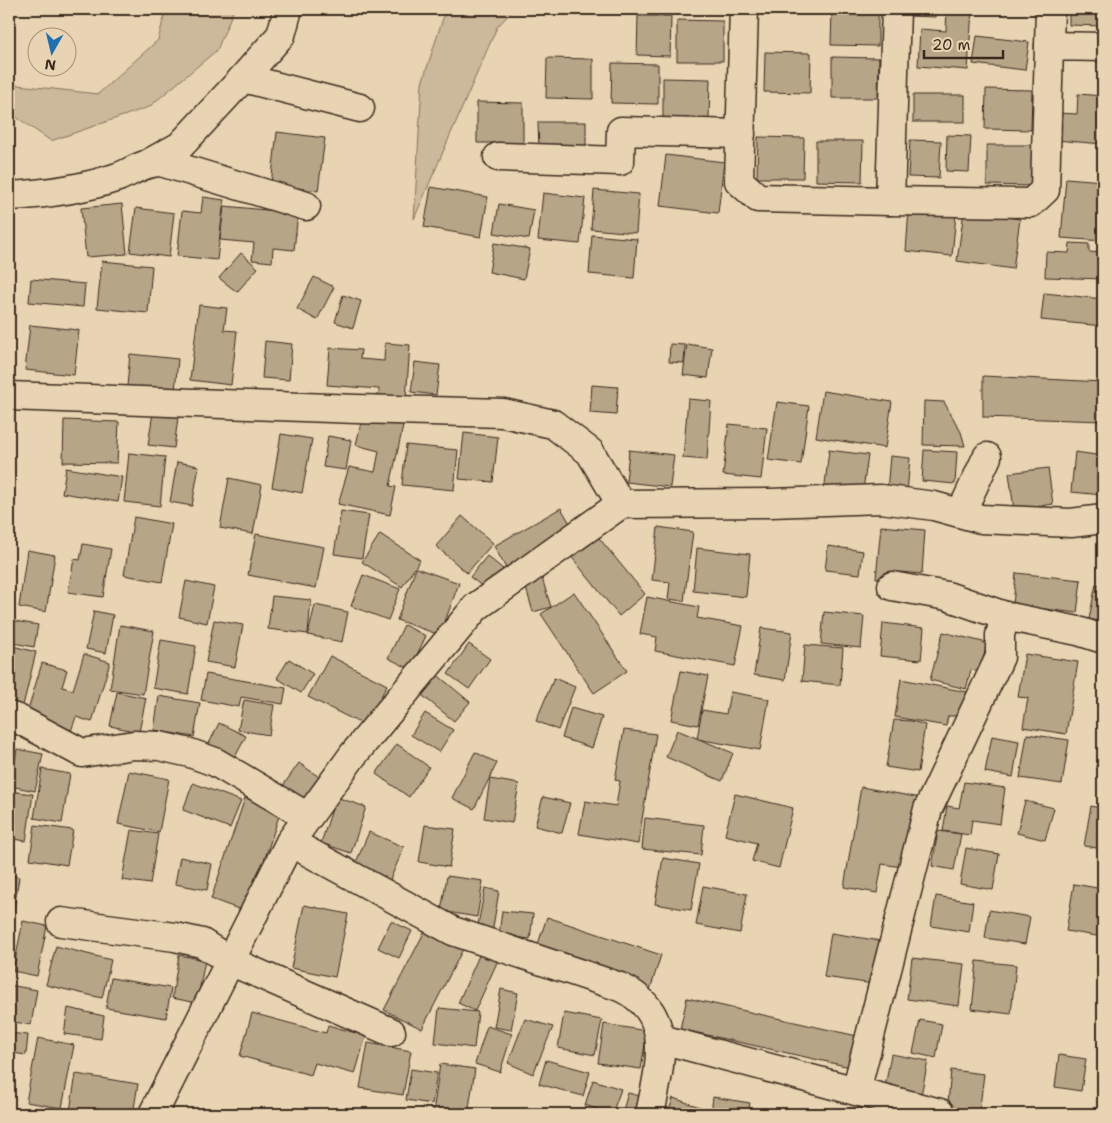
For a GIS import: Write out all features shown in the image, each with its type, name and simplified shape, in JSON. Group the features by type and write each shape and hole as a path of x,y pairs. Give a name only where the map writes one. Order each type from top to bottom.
{"street":[{"path":"9,196 37,195 80,188 118,177 180,146 281,35 288,9"},
{"path":"744,9 739,181 758,198 1031,203 1045,190 1050,9"},
{"path":"890,201 896,9"},
{"path":"1049,46 1103,47"},
{"path":"243,78 360,108"},
{"path":"498,157 620,161 621,130 741,134"},
{"path":"151,162 161,162 306,206"},
{"path":"9,396 503,413 552,424 590,452 621,504"},
{"path":"961,513 987,457"},
{"path":"153,1114 290,842 353,755 476,607 621,504 771,503 881,499 934,506 981,519 1071,523 1103,519"},
{"path":"892,586 947,596 1006,616 1103,638"},
{"path":"856,1091 928,809 1000,657 1000,634 1006,616"},
{"path":"9,716 82,753 134,745 159,746 190,753 215,762 308,817"},
{"path":"290,842 453,931 633,993 644,1002 655,1020 660,1039 657,1080 650,1114"},
{"path":"61,922 175,936 202,943 230,961 391,1032"},
{"path":"660,1039 939,1114"}],"shaded area":[{"path":"166,9 234,9 217,50 149,107 51,141 9,112 9,84 98,94 158,40"},
{"path":"446,9 514,9 497,27 414,219 422,83"}],"building":[{"path":"832,9 878,9 878,46 831,45"},
{"path":"908,9 936,9 935,17 908,16"},
{"path":"947,9 972,9 968,70 918,66 920,29 946,31"},
{"path":"1069,9 1103,9 1103,26 1069,25"},
{"path":"638,16 671,16 670,56 637,55"},
{"path":"677,20 723,21 723,61 677,61"},
{"path":"977,36 1029,42 1025,70 973,64"},
{"path":"765,52 811,53 810,93 764,92"},
{"path":"832,57 879,58 878,98 832,98"},
{"path":"547,58 593,59 593,99 546,98"},
{"path":"612,63 658,64 658,104 611,103"},
{"path":"663,78 710,79 709,119 663,119"},
{"path":"986,89 1032,90 1031,130 985,129"},
{"path":"1078,94 1103,96 1103,144 1055,140 1057,113 1077,114"},
{"path":"913,95 965,95 965,122 913,122"},
{"path":"477,102 523,103 523,143 477,143"},
{"path":"538,122 586,122 586,150 539,151"},
{"path":"277,132 325,138 318,191 271,184"},
{"path":"947,135 971,136 969,172 946,171"},
{"path":"758,137 804,138 803,178 757,178"},
{"path":"910,140 941,141 939,178 908,177"},
{"path":"816,141 863,141 862,182 816,181"},
{"path":"987,145 1034,145 1033,186 987,185"},
{"path":"666,155 724,162 718,213 660,206"},
{"path":"1066,178 1103,181 1103,241 1061,238"},
{"path":"431,187 488,197 481,237 424,227"},
{"path":"594,190 639,194 636,233 591,229"},
{"path":"543,193 585,198 580,244 538,240"},
{"path":"203,197 224,200 217,260 177,256 182,211 201,213"},
{"path":"122,204 127,254 86,257 81,208"},
{"path":"499,204 534,210 529,239 494,233"},
{"path":"224,206 298,213 294,250 273,248 272,262 252,260 254,243 220,240"},
{"path":"136,208 174,213 169,257 130,252"},
{"path":"909,210 956,214 952,256 906,251"},
{"path":"964,211 1020,219 1013,269 957,261"},
{"path":"592,235 637,239 634,278 589,274"},
{"path":"494,243 530,249 524,279 489,272"},
{"path":"1070,243 1089,244 1089,252 1103,253 1103,279 1045,277 1046,252 1069,253"},
{"path":"241,253 258,268 237,292 219,278"},
{"path":"102,261 152,266 148,313 97,308"},
{"path":"314,277 334,287 317,320 297,309"},
{"path":"31,279 85,284 83,307 29,302"},
{"path":"1044,293 1103,299 1103,326 1041,320"},
{"path":"343,295 361,301 353,328 335,322"},
{"path":"199,305 227,308 224,330 237,331 231,385 190,380"},
{"path":"30,325 79,330 74,375 25,370"},
{"path":"265,341 292,344 289,380 262,378"},
{"path":"385,343 410,345 406,399 379,397 379,389 327,385 330,348 361,350 360,359 384,361"},
{"path":"670,344 685,345 684,363 669,362"},
{"path":"687,344 712,348 708,378 683,375"},
{"path":"130,354 178,359 175,391 127,386"},
{"path":"415,362 440,365 436,395 411,392"},
{"path":"983,376 1103,382 1103,421 983,417"},
{"path":"592,385 618,387 616,415 590,413"},
{"path":"823,391 892,402 885,448 816,437"},
{"path":"688,399 711,401 707,460 683,458"},
{"path":"924,401 944,402 961,432 965,446 923,445"},
{"path":"777,402 809,406 801,464 768,460"},
{"path":"154,406 179,410 174,448 148,445"},
{"path":"363,414 405,417 390,486 396,487 390,515 338,504 349,467 375,472 379,451 356,445"},
{"path":"64,420 119,422 117,463 63,462"},
{"path":"729,424 767,428 761,479 723,475"},
{"path":"464,433 498,437 493,482 459,479"},
{"path":"281,434 312,439 302,493 272,487"},
{"path":"328,436 351,440 346,470 323,467"},
{"path":"406,445 458,450 454,490 402,485"},
{"path":"629,450 674,455 670,487 626,482"},
{"path":"829,450 868,455 862,497 824,493"},
{"path":"924,450 957,452 955,484 922,481"},
{"path":"1075,452 1103,456 1103,495 1071,492"},
{"path":"129,453 165,457 160,506 124,502"},
{"path":"890,456 910,458 907,493 887,491"},
{"path":"177,462 199,466 192,506 170,502"},
{"path":"66,468 122,477 118,502 62,493"},
{"path":"1048,468 1053,504 1014,510 1009,473"},
{"path":"229,478 262,485 253,534 220,528"},
{"path":"9,495 15,496 12,534 9,534"},
{"path":"561,508 575,532 507,570 494,546"},
{"path":"341,511 369,515 362,558 334,554"},
{"path":"462,516 493,543 467,573 436,546"},
{"path":"134,517 172,524 162,582 124,575"},
{"path":"881,526 925,530 922,574 900,572 899,580 876,578"},
{"path":"658,527 693,532 684,601 668,599 670,582 652,580"},
{"path":"595,533 645,594 619,616 570,555"},
{"path":"256,534 324,547 316,588 248,575"},
{"path":"380,534 420,560 402,587 362,562"},
{"path":"83,544 111,549 103,597 68,592 74,559 80,560"},
{"path":"828,546 863,551 860,574 825,570"},
{"path":"697,548 750,554 746,597 693,591"},
{"path":"27,550 55,555 46,612 19,607"},
{"path":"487,556 503,569 487,590 470,577"},
{"path":"416,568 459,583 440,635 397,620"},
{"path":"1016,573 1081,580 1077,613 1013,605"},
{"path":"363,575 400,589 388,620 351,606"},
{"path":"541,575 551,607 533,612 524,581"},
{"path":"186,581 214,587 207,623 179,617"},
{"path":"1096,584 1103,586 1103,622 1089,619"},
{"path":"574,592 627,671 594,693 541,614"},
{"path":"272,596 311,600 308,634 268,629"},
{"path":"647,597 699,607 697,618 743,626 735,666 655,651 657,637 640,634"},
{"path":"315,605 348,612 342,642 308,635"},
{"path":"94,611 113,615 106,653 86,649"},
{"path":"824,612 864,616 861,648 821,644"},
{"path":"9,620 38,625 34,647 9,642"},
{"path":"214,620 243,625 235,667 206,662"},
{"path":"883,623 924,628 921,660 880,656"},
{"path":"120,625 154,631 143,694 110,689"},
{"path":"404,625 426,636 410,669 388,658"},
{"path":"761,628 792,632 785,680 754,675"},
{"path":"943,632 987,643 980,672 971,670 966,689 930,680"},
{"path":"161,640 196,646 188,694 153,688"},
{"path":"469,644 490,659 469,689 448,674"},
{"path":"9,645 36,652 21,714 9,711"},
{"path":"805,645 843,648 840,685 802,681"},
{"path":"84,654 110,662 92,722 76,717 70,734 25,720 42,663 67,670 62,687 73,690"},
{"path":"1025,654 1078,662 1066,734 1023,727 1028,698 1018,697"},
{"path":"330,656 387,685 366,726 308,697"},
{"path":"289,659 313,674 301,693 277,678"},
{"path":"681,671 708,676 698,725 671,720"},
{"path":"435,673 470,702 454,721 418,692"},
{"path":"206,674 286,688 283,704 241,697 239,707 201,700"},
{"path":"554,678 575,687 558,730 536,721"},
{"path":"901,679 972,693 960,716 948,716 946,726 895,717"},
{"path":"117,692 146,698 139,732 110,726"},
{"path":"730,692 769,699 760,750 697,739 702,710 726,714"},
{"path":"159,696 200,703 194,737 154,730"},
{"path":"244,700 274,705 269,735 238,730"},
{"path":"571,708 602,717 592,748 562,738"},
{"path":"425,713 453,730 439,752 411,735"},
{"path":"894,720 912,721 925,725 918,772 886,767"},
{"path":"219,723 246,736 232,763 206,750"},
{"path":"624,730 656,734 638,844 579,834 585,801 616,806 620,781 615,780"},
{"path":"677,730 733,753 722,781 666,757"},
{"path":"1027,734 1069,740 1062,784 1020,778"},
{"path":"992,736 1019,741 1013,777 985,772"},
{"path":"397,744 429,767 409,797 376,774"},
{"path":"9,749 14,750 9,782"},
{"path":"17,749 43,754 35,791 10,786"},
{"path":"475,752 497,763 474,809 452,798"},
{"path":"299,763 322,779 305,803 282,787"},
{"path":"42,769 70,774 62,823 34,818"},
{"path":"129,771 169,779 159,832 118,824"},
{"path":"490,779 519,784 512,823 484,818"},
{"path":"964,782 1005,788 1000,824 972,820 970,835 943,831 947,806 959,808"},
{"path":"193,783 241,801 230,828 183,810"},
{"path":"861,787 921,798 909,868 882,864 877,893 844,887"},
{"path":"9,791 33,794 26,841 13,839 16,820 9,819"},
{"path":"735,794 793,808 779,868 752,861 757,843 725,835"},
{"path":"336,797 366,807 351,853 321,843"},
{"path":"543,797 570,803 562,833 535,826"},
{"path":"245,798 281,810 247,912 211,899"},
{"path":"1025,801 1054,808 1045,840 1017,833"},
{"path":"1091,806 1103,809 1103,849 1084,846"},
{"path":"645,818 704,825 701,855 642,849"},
{"path":"35,825 73,830 67,865 30,859"},
{"path":"425,825 455,829 449,867 419,862"},
{"path":"131,830 158,834 150,884 122,880"},
{"path":"938,831 961,834 954,870 932,866"},
{"path":"369,832 404,847 389,882 354,867"},
{"path":"966,848 999,854 993,890 960,884"},
{"path":"180,857 212,864 207,890 175,884"},
{"path":"663,858 699,864 691,910 655,904"},
{"path":"9,875 19,877 11,929 9,929"},
{"path":"447,876 483,881 477,917 441,911"},
{"path":"1074,884 1103,889 1103,937 1066,931"},
{"path":"703,886 747,894 740,933 696,925"},
{"path":"485,888 499,891 492,933 477,930"},
{"path":"936,896 973,902 969,932 931,926"},
{"path":"304,905 348,914 335,977 291,968"},
{"path":"989,910 1030,917 1025,944 985,938"},
{"path":"502,911 533,914 530,939 499,935"},
{"path":"547,917 661,955 649,993 534,956"},
{"path":"23,921 47,926 37,976 13,971"},
{"path":"391,921 412,931 399,958 378,948"},
{"path":"427,927 464,947 422,1029 384,1010"},
{"path":"831,933 887,942 881,985 824,977"},
{"path":"56,946 111,960 102,998 46,985"},
{"path":"481,951 499,958 475,1011 458,1003"},
{"path":"179,955 205,960 197,1003 172,998"},
{"path":"912,958 964,964 959,1006 907,999"},
{"path":"977,961 1016,965 1011,1014 972,1009"},
{"path":"111,978 171,988 166,1018 106,1008"},
{"path":"9,985 37,990 31,1025 9,1021"},
{"path":"501,989 518,993 511,1030 494,1027"},
{"path":"687,998 857,1036 850,1067 680,1029"},
{"path":"68,1008 104,1016 101,1039 64,1034"},
{"path":"439,1008 478,1012 474,1048 435,1043"},
{"path":"252,1013 326,1033 328,1025 366,1036 355,1074 315,1063 311,1075 240,1056"},
{"path":"564,1013 602,1020 595,1055 558,1048"},
{"path":"525,1019 553,1027 533,1074 508,1063"},
{"path":"920,1020 942,1024 936,1058 913,1053"},
{"path":"604,1024 647,1031 641,1069 598,1063"},
{"path":"487,1026 512,1034 500,1072 475,1064"},
{"path":"9,1033 28,1035 26,1055 12,1053 9,1073"},
{"path":"38,1038 74,1045 62,1108 26,1102"},
{"path":"368,1043 411,1051 403,1095 360,1088"},
{"path":"891,1054 928,1061 920,1100 884,1093"},
{"path":"1059,1055 1086,1059 1081,1091 1055,1087"},
{"path":"546,1060 590,1072 583,1096 539,1084"},
{"path":"440,1064 475,1069 468,1114 433,1113"},
{"path":"411,1069 437,1073 432,1104 406,1100"},
{"path":"951,1070 984,1074 979,1114 947,1114"},
{"path":"76,1074 138,1084 133,1114 87,1114 70,1111"},
{"path":"593,1080 621,1089 612,1114 585,1105"},
{"path":"628,1093 644,1097 639,1114 622,1114"},
{"path":"713,1097 750,1103 748,1114 711,1114"},
{"path":"673,1098 706,1109 705,1114 668,1114"}]}
